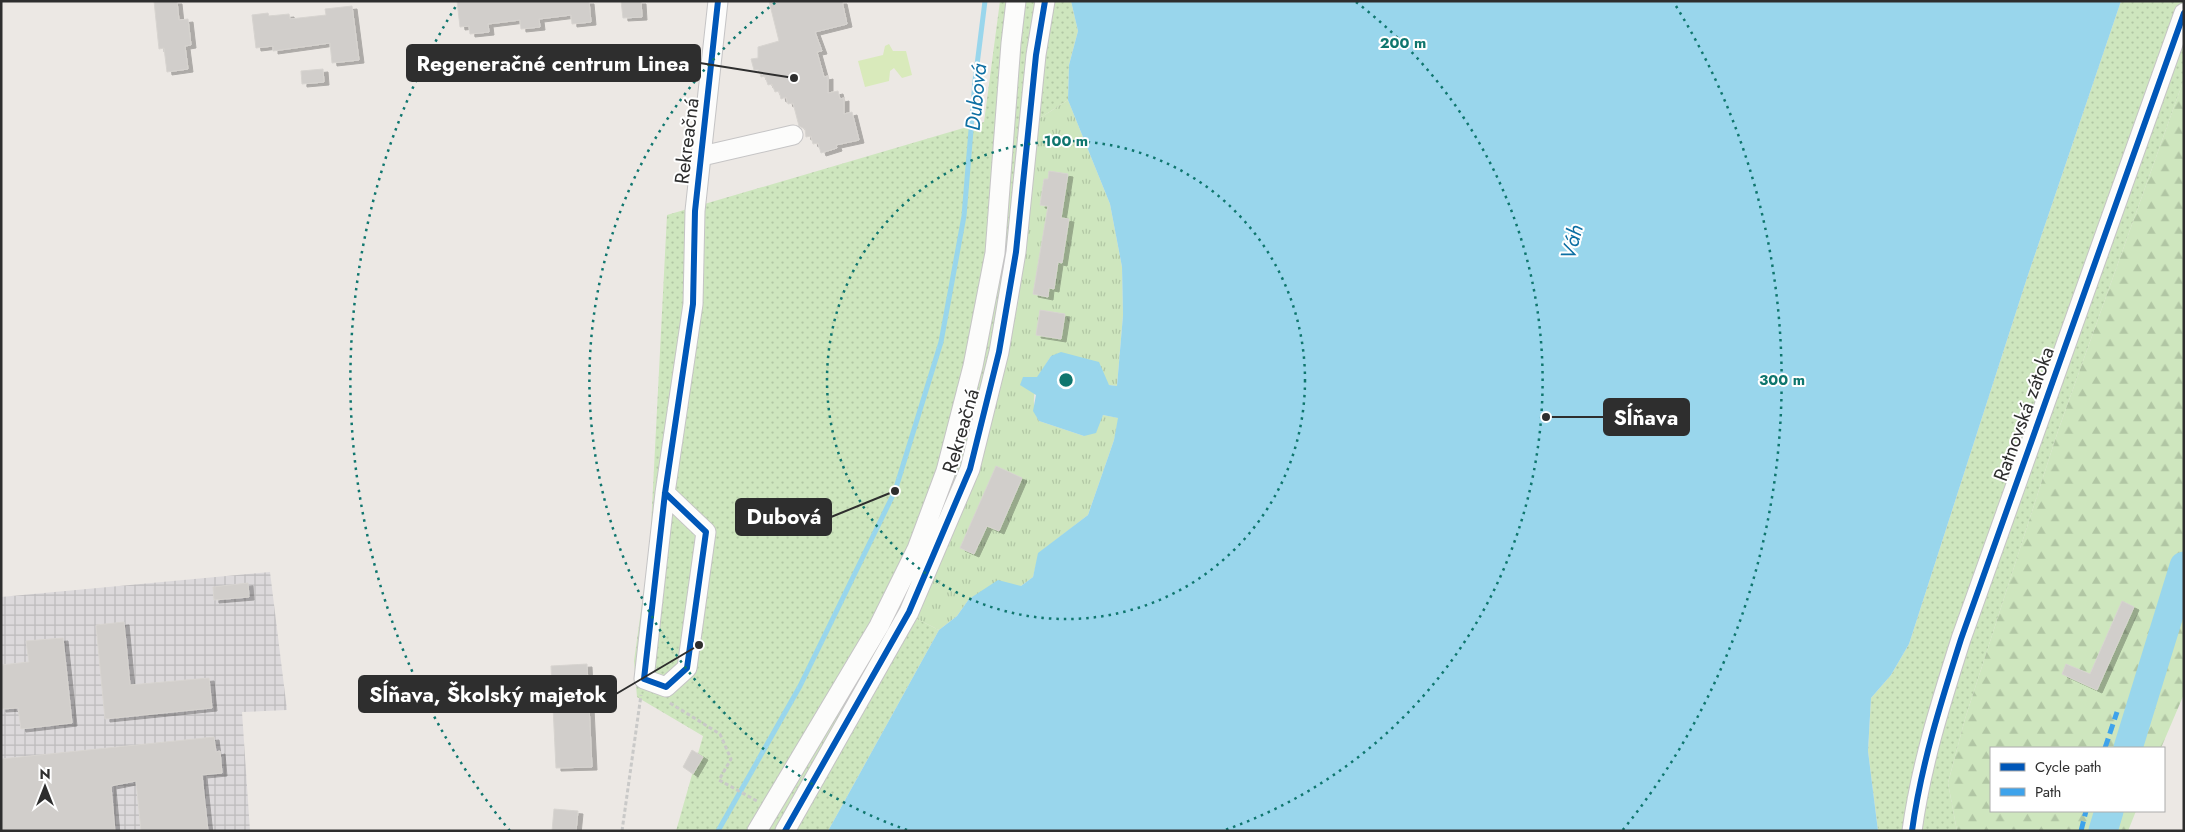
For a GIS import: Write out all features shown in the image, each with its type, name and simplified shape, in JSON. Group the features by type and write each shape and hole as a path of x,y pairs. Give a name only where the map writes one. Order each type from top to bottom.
{"street":[{"name":"Rekreačná","path":"644,679 665,493 693,304 695,211 718,1"},
{"path":"757,831 879,626 918,549 950,456 973,366 995,253 1016,1"},
{"name":"Rekreačná","path":"785,831 909,612 970,469 999,352 1016,252 1036,55 1045,1"},
{"name":"Ratnovská zátoka","path":"1912,831 1918,788 1961,639 2184,13"},
{"path":"702,156 793,136"},
{"path":"950,456 970,469"},
{"path":"644,679 666,687 687,668 706,532 665,493"}],"path":[{"path":"622,831 644,679"},
{"path":"666,687 670,703 720,734 731,759 719,780 756,801"}],"shaded area":[{"path":"270,572 287,710 242,712 250,831 1,831 1,597"}],"green space":[{"path":"1000,1 1071,1 1078,31 1069,65 1068,100 1040,118 1018,304 987,434 915,618 939,630 828,831 676,831 703,736 637,697 634,661 650,546 667,215 984,122"},
{"path":"2121,1 2184,1 2184,79 2058,431 1965,719 1948,783 1957,831 1878,831 1868,751 1871,698 1891,675 1909,644 2027,278"},
{"path":"889,44 893,51 906,51 912,75 902,78 894,68 890,71 889,81 865,87 858,61 883,55 885,46"},
{"path":"2184,79 2184,694 2161,747 1990,747 1990,812 2136,812 2128,831 1957,831 1948,783 1965,719 2058,431"},
{"path":"1068,100 1110,204 1122,267 1123,315 1117,386 1109,385 1051,356 1038,380 1034,405 1039,421 1084,436 1103,415 1119,418 1114,440 1088,515 1039,553 1033,577 1021,586 969,599 957,616 939,630 915,618 987,434 1018,304 1040,118"}],"water":[{"name":"Váh","path":"1071,1 2121,1 2027,278 1909,644 1891,675 1871,698 1868,751 1878,831 828,831 939,630 957,616 969,599 998,580 1021,586 1033,577 1038,553 1088,515 1114,440 1118,418 1103,415 1096,433 1084,436 1039,421 1033,411 1036,395 1020,385 1023,377 1037,377 1051,356 1061,352 1099,362 1109,385 1117,386 1123,315 1122,267 1110,204 1068,100 1069,65 1078,31"}],"building":[{"path":"154,1 177,1 179,20 188,19 191,45 185,46 188,69 167,72 164,48 159,49"},
{"path":"457,1 589,1 591,22 572,24 571,15 539,19 540,27 521,29 520,20 488,24 489,32 470,34 469,26 460,27"},
{"path":"621,1 641,1 642,17 623,18"},
{"path":"769,1 842,1 847,24 815,32 822,51 817,52 824,77 828,76 828,93 838,91 840,99 844,98 844,114 852,112 859,140 836,145 837,148 821,153 818,143 813,144 811,136 806,137 805,129 799,126 793,103 788,104 786,97 781,99 779,91 775,92 772,84 768,85 765,76 761,77 759,70 754,70 751,59 758,58 758,47 779,41"},
{"path":"352,6 359,60 332,63 330,43 273,51 273,46 256,48 252,15 268,13 269,16 289,14 290,19 326,15 325,9"},
{"path":"323,69 324,82 302,84 301,71"},
{"path":"1049,171 1068,174 1061,218 1069,219 1062,263 1058,262 1054,289 1049,288 1048,297 1033,294 1048,206 1040,205 1044,179 1048,179"},
{"path":"1040,310 1065,314 1061,339 1036,335"},
{"path":"996,466 1022,478 999,531 987,526 974,554 960,548"},
{"path":"248,583 249,597 214,600 213,587"},
{"path":"2122,601 2134,607 2097,690 2062,674 2066,664 2090,674"},
{"path":"124,622 130,685 209,678 212,708 105,719 96,625"},
{"path":"63,638 72,723 21,729 18,708 1,709 1,665 29,662 26,641"},
{"path":"587,664 592,767 556,768 551,666"},
{"path":"214,737 216,752 220,751 222,773 202,775 208,831 141,831 136,781 111,786 115,831 1,831 1,759"},
{"path":"692,750 703,757 693,774 683,767"},
{"path":"554,809 578,811 576,831 552,831"}],"waterway":[{"name":"Dubová","path":"718,831 800,686 895,491 941,342 964,216 975,81 985,1"},
{"path":"2128,747 2184,566"},
{"path":"2103,831 2109,812"}],"marked path":[{"path":"2105,747 2117,712"},
{"path":"2081,831 2086,812"}],"cycle path":[{"path":"665,493 706,532 687,668 666,687 644,679 665,493 693,304 695,211 718,1"},
{"path":"785,831 909,612 970,469 999,352 1016,252 1036,55 1045,1"},
{"path":"1912,831 1926,758 1961,639 2184,13"}],"place":[{"name":"Regeneračné centrum Linea","path":"794,78"},
{"name":"Sĺňava","path":"1546,417"},
{"name":"Dubová","path":"895,491"},
{"name":"Sĺňava, Školský majetok","path":"699,645"}]}
